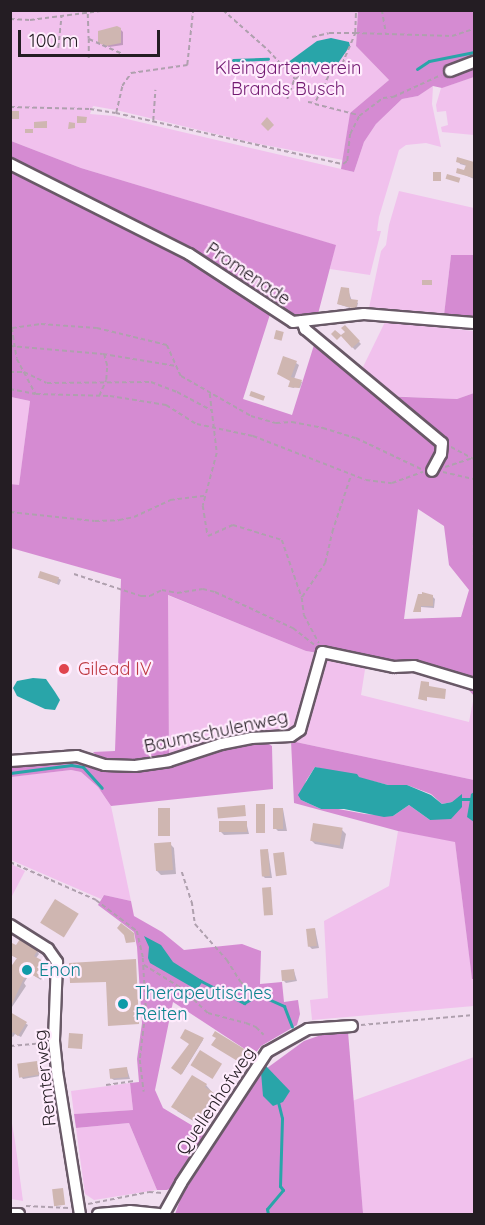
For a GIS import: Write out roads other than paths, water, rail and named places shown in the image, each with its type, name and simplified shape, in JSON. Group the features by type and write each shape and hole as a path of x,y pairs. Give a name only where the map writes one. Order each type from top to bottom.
{"street":[{"path":"450,71 474,62"},
{"name":"Promenade","path":"10,164 189,254 288,320 302,321 304,330 442,443 441,454 428,471"},
{"path":"302,321 364,314 474,323"},
{"name":"Baumschulenweg","path":"10,761 77,756 105,765 135,766 169,761 221,744 251,738 291,736 300,730 322,652 394,667 414,666 474,684"},
{"name":"Remterweg","path":"10,925 45,946 55,958 57,970 54,1041 79,1211"},
{"name":"Quellenhofweg","path":"164,1215 267,1052 308,1029 352,1026"},
{"path":"10,1214 21,1210"},
{"path":"98,1215 130,1211 159,1215"}],"water":[{"path":"331,38 349,42 350,46 336,66 299,70 287,63 317,41"},
{"path":"33,678 46,679 55,692 60,700 55,710 45,709 17,696 13,688 17,681"},
{"path":"315,767 357,774 359,777 388,785 407,785 431,795 442,804 452,802 462,794 462,807 451,819 430,820 409,805 393,816 384,817 344,809 321,809 301,800 298,795"},
{"path":"474,792 474,822 467,817 471,794"},
{"path":"144,936 161,945 173,962 203,981 197,990 150,963 149,947"},
{"path":"266,1066 290,1091 283,1102 273,1106 263,1096 261,1072"}],"waterway":[{"path":"417,69 429,61 474,52"},
{"path":"233,60 268,59"},
{"path":"10,773 71,765 83,767 102,788"},
{"path":"462,799 474,799"},
{"path":"199,980 244,1003 251,999"},
{"path":"266,998 284,1006 292,1027"},
{"path":"268,1214 267,1209 283,1190 280,1186 282,1118 278,1102"}],"place":[{"name":"Gilead IV","path":"64,669"},
{"name":"Enon","path":"27,970"},
{"name":"Therapeutisches Reiten","path":"123,1004"}],"park label":[{"name":"Kleingartenverein Brands Busch","path":"288,79"}]}
